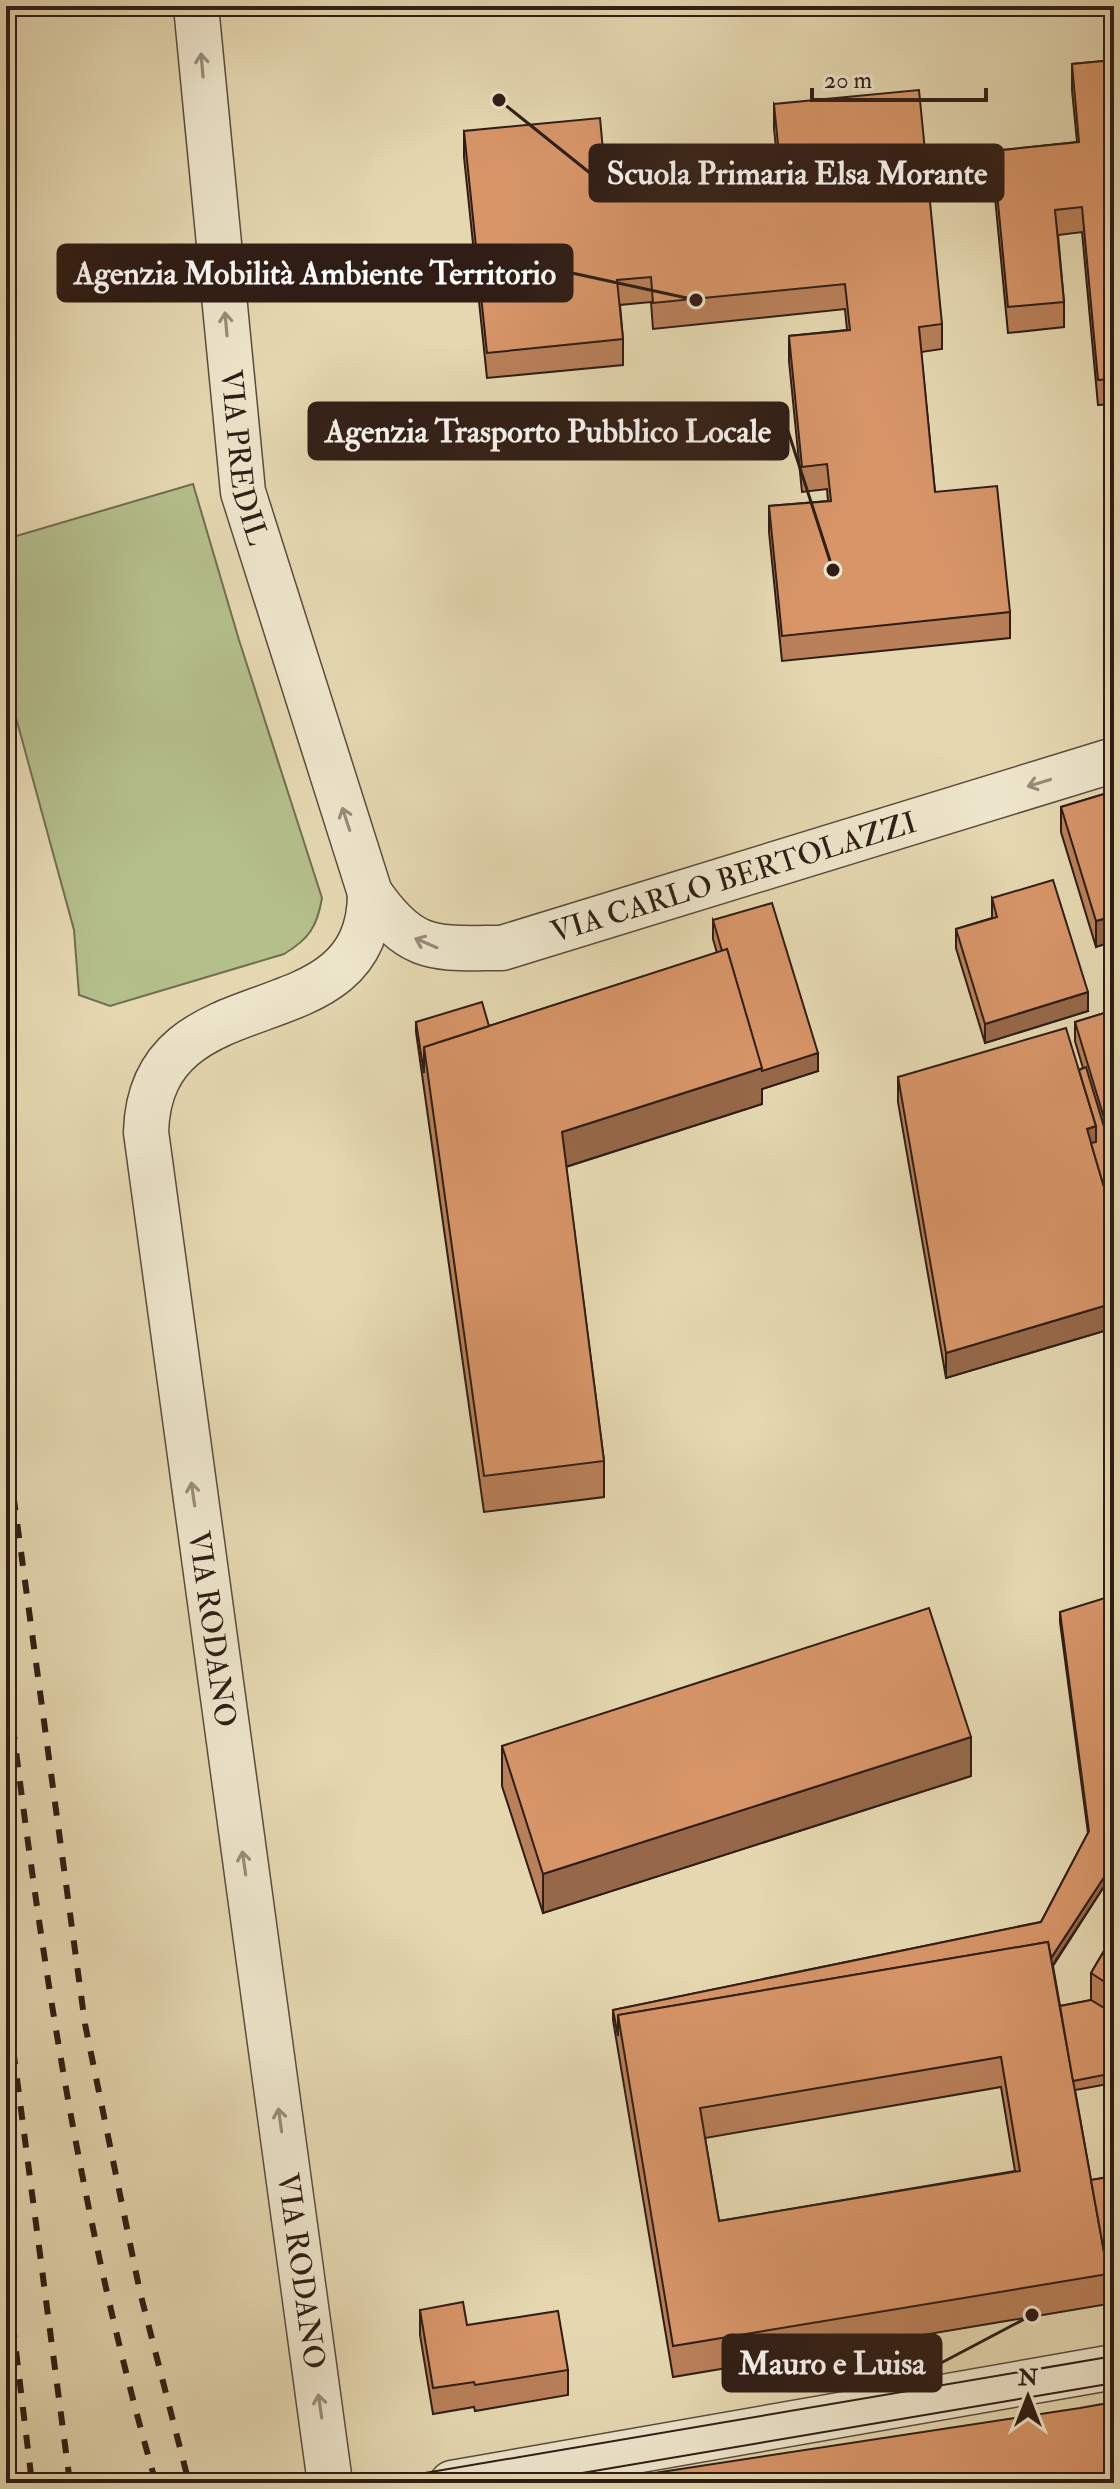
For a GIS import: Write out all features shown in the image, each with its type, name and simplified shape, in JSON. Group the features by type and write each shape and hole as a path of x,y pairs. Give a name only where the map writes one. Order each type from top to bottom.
{"street":[{"name":"VIA PREDIL","path":"196,6 243,492 370,893"},
{"name":"VIA CARLO BERTOLAZZI","path":"370,893 387,917 409,936 440,949 502,948 1114,760"},
{"name":"VIA RODANO","path":"330,2483 146,1132 150,1093 167,1060 201,1032 282,1001 338,973 362,943 370,919 370,893"},
{"path":"452,2483 1114,2367"}],"green space":[{"path":"193,484 239,640 322,898 310,931 284,954 110,1006 79,995 74,930 6,681 6,539"}],"building":[{"path":"1114,60 1114,379 1098,380 1082,207 1055,210 1064,302 1008,307 993,151 1079,142 1072,64"},
{"path":"919,90 942,324 919,327 935,492 997,486 1010,612 782,636 769,506 831,501 827,464 802,467 789,336 850,330 845,284 653,303 651,277 617,280 623,339 487,353 464,131 600,118 606,183 780,165 774,104"},
{"path":"1114,791 1114,916 1096,921 1061,807"},
{"path":"1053,880 1088,992 985,1024 956,929 997,917 992,898"},
{"path":"772,903 818,1053 762,1071 727,949 722,951 713,920"},
{"path":"727,949 762,1068 562,1132 604,1461 484,1476 424,1047"},
{"path":"482,1002 489,1026 424,1047 424,1073 416,1022"},
{"path":"1114,1010 1114,1151 1075,1022"},
{"path":"1066,1028 1096,1126 1087,1129 1114,1221 1114,1303 946,1353 898,1077"},
{"path":"1086,1067 1114,1160 1114,1221 1091,1143 1096,1142 1096,1126 1079,1070"},
{"path":"1108,1597 1114,1644 1114,1862 1051,1958 1048,1942 618,2015 618,2036 613,2010 1041,1922 1089,1831 1060,1612"},
{"path":"929,1608 971,1737 543,1874 502,1746"},
{"path":"1114,1934 1114,1988 1091,1973"},
{"path":"1048,1942 1108,2274 673,2346 618,2015","holes":["1001,2057 1020,2171 719,2221 700,2108"]},
{"path":"1091,2000 1114,2014 1114,2073 1073,2081 1060,2006"},
{"path":"1114,2176 1114,2284 1108,2285 1091,2180"},
{"path":"463,2302 467,2325 558,2311 568,2370 475,2385 474,2382 433,2388 420,2310"},
{"path":"1114,2402 1114,2483 589,2483 1080,2408"}],"tram line":[{"path":"366,2483 1114,2356"},
{"path":"523,2483 1114,2383"}],"railway":[{"path":"6,1441 85,2024 140,2292 189,2483"},
{"path":"6,1670 64,2080 105,2282 156,2483"},
{"path":"6,1995 70,2483"},
{"path":"6,2268 32,2483"}],"place":[{"name":"Scuola Primaria Elsa Morante","path":"499,100"},
{"name":"Agenzia Mobilità Ambiente Territorio","path":"696,300"},
{"name":"Agenzia Trasporto Pubblico Locale","path":"833,570"},
{"name":"Mauro e Luisa","path":"1032,2315"}]}
